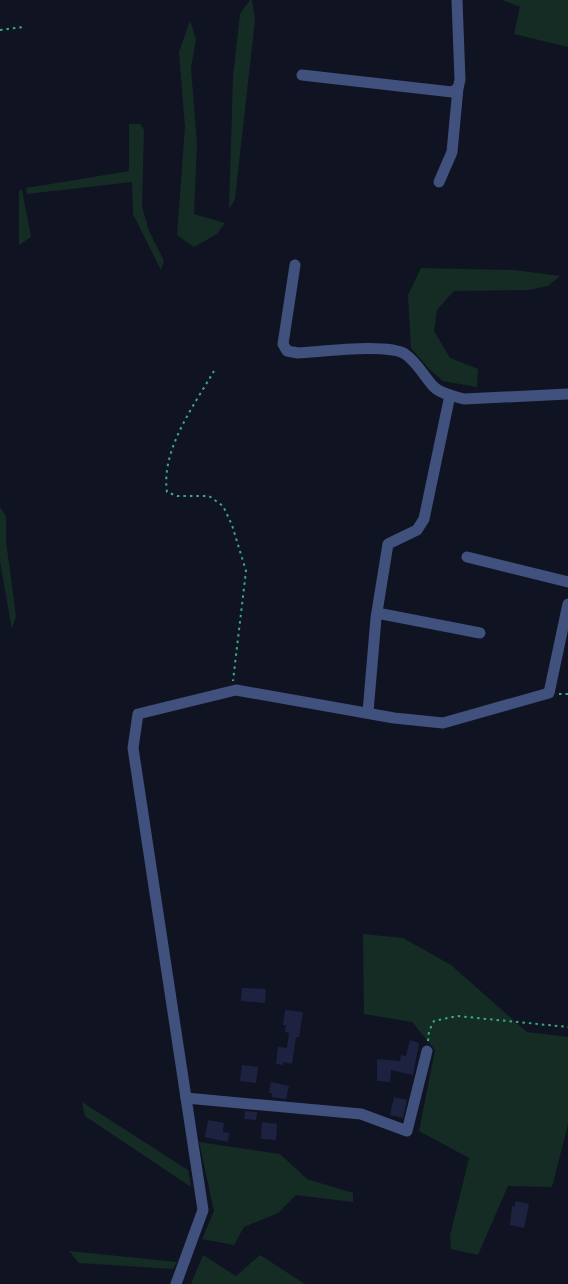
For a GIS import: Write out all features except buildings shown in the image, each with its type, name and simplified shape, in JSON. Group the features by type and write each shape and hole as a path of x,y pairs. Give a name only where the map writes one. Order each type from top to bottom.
{"street":[{"path":"439,182 452,152 458,88 460,38 457,0"},
{"path":"302,75 452,92 458,88"},
{"path":"295,265 283,344 287,351 298,353 386,349 404,354 420,368 433,387 464,399 568,394"},
{"path":"368,712 377,613 388,544 417,530 424,519 450,395"},
{"path":"467,557 568,582"},
{"path":"176,1284 203,1210 133,736 138,714 236,690 443,723 549,693 568,604"},
{"path":"377,613 480,633"},
{"path":"186,1098 361,1114 407,1131 427,1051"}],"path":[{"path":"0,30 23,27"},
{"path":"214,371 172,451 165,478 167,492 176,496 209,496 223,506 241,551 246,571 231,691"},
{"path":"427,1051 429,1032 434,1021 457,1016 568,1027"}],"green space":[{"path":"250,0 252,0 255,20 235,199 229,209 233,77 240,14"},
{"path":"502,0 568,0 568,47 514,34 520,7"},
{"path":"190,21 196,39 191,68 197,144 194,214 225,223 217,234 194,247 177,235 185,127 179,52"},
{"path":"129,124 140,124 144,130 142,207 149,231 164,261 161,270 133,214 132,182 27,194 26,188 129,171"},
{"path":"19,190 22,190 31,237 19,245"},
{"path":"421,268 514,270 560,276 548,286 528,290 454,291 437,310 434,331 450,358 478,369 477,387 443,381 430,370 411,348 408,295"},
{"path":"0,507 6,516 6,541 16,616 12,629 0,562"},
{"path":"363,934 403,938 451,965 527,1032 568,1037 568,1124 552,1187 508,1186 478,1255 451,1249 450,1236 469,1158 419,1131 435,1050 412,1022 364,1014"},
{"path":"82,1102 188,1170 191,1187 85,1116"},
{"path":"199,1142 280,1154 307,1179 353,1193 353,1202 296,1195 278,1213 244,1227 234,1245 202,1239 214,1211"},
{"path":"69,1251 177,1262 173,1269 79,1263"},
{"path":"203,1255 236,1276 260,1255 305,1284 191,1284"}]}
